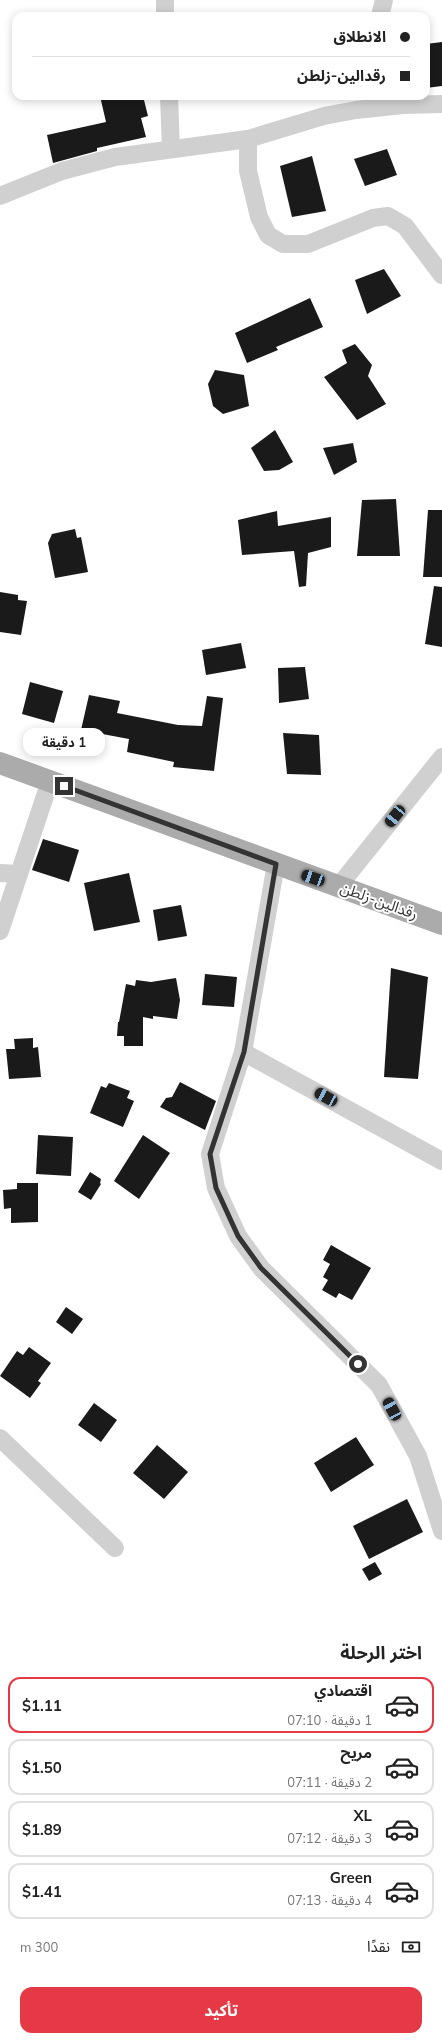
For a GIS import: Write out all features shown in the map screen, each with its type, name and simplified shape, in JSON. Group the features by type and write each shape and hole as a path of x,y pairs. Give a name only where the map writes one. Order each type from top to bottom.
{"main road":[{"name":"رقدالين-زلطن","path":"0,763 442,924"}],"street":[{"path":"164,0 165,12"},
{"path":"381,12 384,0"},
{"path":"169,100 171,149"},
{"path":"0,196 62,172 115,157 248,138 324,116 358,103 403,105 442,104"},
{"path":"248,138 248,171 259,217 268,235 283,244 308,244 373,218 388,216 405,226 442,275"},
{"path":"338,887 442,758"},
{"path":"0,931 50,780"},
{"path":"276,864 244,1052 210,1154 216,1188 238,1236 261,1268 379,1385 418,1456 442,1531"},
{"path":"0,873 19,874"},
{"path":"244,1052 442,1161"},
{"path":"0,1438 115,1548"}],"building":[{"path":"442,42 442,86 430,88 430,44"},
{"path":"101,100 144,100 148,116 141,118 146,137 97,148 97,151 53,163 47,135 106,122"},
{"path":"387,149 397,175 365,186 354,159"},
{"path":"312,156 326,211 292,217 280,166"},
{"path":"384,269 401,296 367,314 355,280"},
{"path":"310,298 323,327 276,347 278,350 247,363 235,333"},
{"path":"355,344 372,365 368,376 386,404 357,420 324,377 347,363 342,350"},
{"path":"215,370 244,375 249,406 223,414 213,406 208,384"},
{"path":"275,430 293,462 279,470 264,471 251,448"},
{"path":"353,443 357,462 334,475 323,448"},
{"path":"396,499 400,556 357,556 362,500"},
{"path":"428,510 442,510 442,577 423,577"},
{"path":"277,511 278,526 331,517 331,547 308,553 306,586 299,587 294,551 242,555 238,520"},
{"path":"75,529 77,538 81,537 88,572 55,578 48,543 52,534"},
{"path":"434,586 442,587 442,647 425,644"},
{"path":"0,592 18,595 18,600 27,601 21,635 0,632"},
{"path":"241,643 246,668 206,675 202,650"},
{"path":"305,667 309,699 279,703 278,668"},
{"path":"30,682 63,691 54,723 22,714"},
{"path":"89,695 120,701 117,713 178,725 202,726 207,696 223,698 214,771 173,767 174,762 127,752 129,739 81,730"},
{"path":"283,733 319,735 321,775 287,774"},
{"path":"43,839 79,850 69,882 32,870"},
{"path":"129,873 140,922 94,931 84,883"},
{"path":"181,905 187,936 158,941 153,910"},
{"path":"391,968 428,977 418,1079 384,1077"},
{"path":"205,974 237,977 234,1007 202,1005"},
{"path":"176,978 180,1000 177,1019 153,1016 153,1019 143,1017 143,1046 124,1046 124,1036 117,1036 118,1022 126,984 135,986 136,980 151,982"},
{"path":"33,1038 33,1048 38,1047 41,1077 9,1079 6,1049 15,1049 14,1039"},
{"path":"180,1082 216,1101 205,1130 160,1107 166,1098 172,1097"},
{"path":"109,1083 130,1091 127,1098 134,1101 123,1127 90,1113 101,1086 106,1088"},
{"path":"38,1135 73,1137 71,1176 36,1174"},
{"path":"143,1135 170,1153 139,1199 114,1181"},
{"path":"90,1172 101,1179 101,1184 91,1200 78,1192"},
{"path":"17,1183 38,1183 38,1222 11,1223 11,1208 4,1209 3,1190 17,1189"},
{"path":"331,1245 371,1268 352,1300 339,1293 336,1298 322,1290 328,1280 323,1277 330,1264 323,1260"},
{"path":"66,1307 83,1319 72,1334 56,1322"},
{"path":"29,1347 51,1363 38,1381 41,1383 30,1398 0,1376 17,1351 23,1355"},
{"path":"94,1403 117,1420 101,1442 78,1425"},
{"path":"356,1437 374,1465 331,1492 314,1463"},
{"path":"157,1445 188,1472 164,1499 133,1473"},
{"path":"407,1499 423,1532 369,1559 353,1526"},
{"path":"375,1562 382,1574 369,1581 362,1569"}],"route":[{"path":"64,786 276,864 244,1052 210,1154 216,1188 238,1236 261,1268 358,1364"}]}
